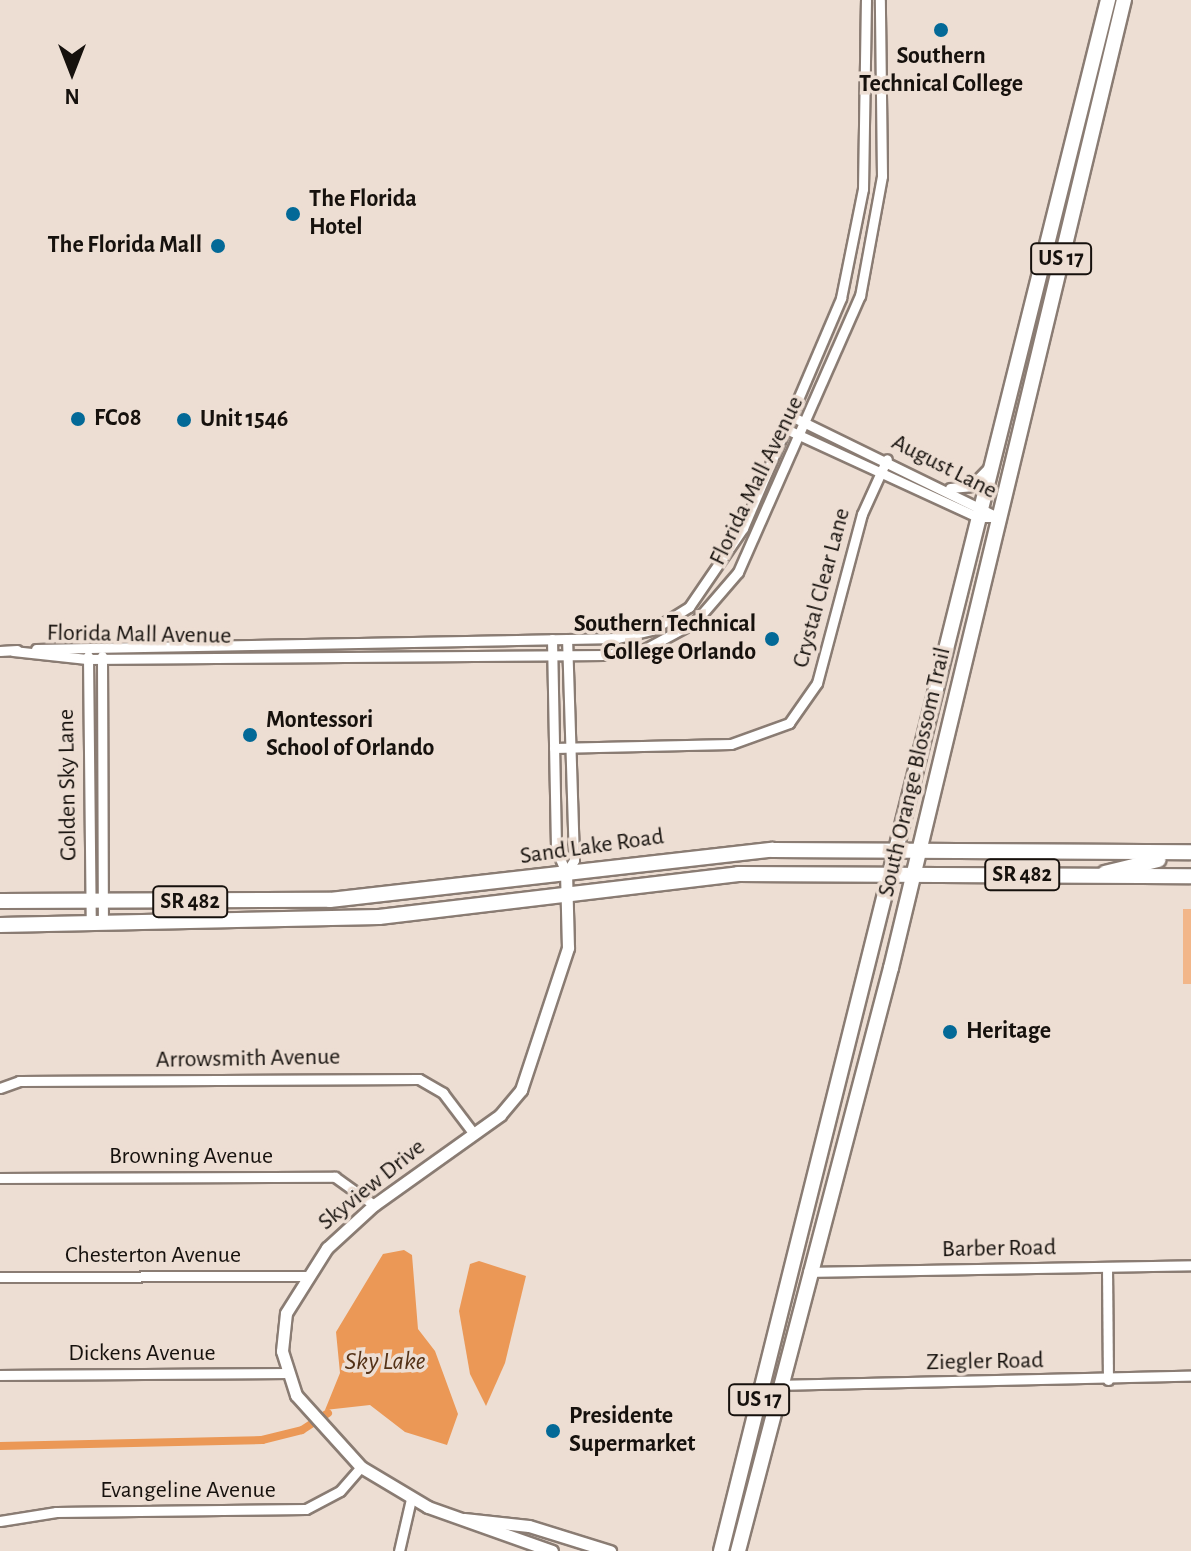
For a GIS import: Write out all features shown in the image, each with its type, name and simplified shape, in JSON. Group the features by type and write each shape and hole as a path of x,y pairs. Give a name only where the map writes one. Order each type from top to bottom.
{"main road":[{"name":"South Orange Blossom Trail","path":"721,1551 1108,0"},
{"name":"South Orange Blossom Trail","path":"738,1551 802,1294 920,849 997,517 1124,0"},
{"name":"Sand Lake Road","path":"0,901 380,897 711,854 896,849 1191,853"},
{"path":"1101,875 1191,853"},
{"name":"Sand Lake Road","path":"0,925 379,917 703,876 913,872 1191,876"},
{"path":"379,917 380,897"},
{"path":"797,1249 808,1272"},
{"path":"792,1269 802,1294"}],"street":[{"name":"Florida Mall Avenue","path":"0,651 90,645 567,639 641,634 689,607 726,562 793,417 841,298 857,231 866,158 866,0"},
{"name":"Florida Mall Avenue","path":"13,651 87,659 567,655 645,649 718,601 807,424 872,249 883,161 880,0"},
{"name":"August Lane","path":"793,417 946,488 979,511"},
{"name":"August Lane","path":"786,429 879,473 997,517"},
{"name":"Crystal Clear Lane","path":"554,748 731,744 789,723 817,683 879,473 887,459"},
{"path":"946,488 971,486 990,466"},
{"path":"552,639 556,849 566,873"},
{"path":"566,873 574,860 567,639"},
{"path":"206,643 206,658"},
{"name":"Golden Sky Lane","path":"90,645 87,659 97,901"},
{"name":"Golden Sky Lane","path":"97,924 103,645"},
{"name":"Skyview Drive","path":"285,1373 286,1313 306,1276 374,1205 474,1134 521,1090 538,1054 568,948 566,873"},
{"name":"Arrowsmith Avenue","path":"0,1088 19,1081 419,1079 443,1093 474,1134"},
{"name":"Browning Avenue","path":"0,1178 335,1177 374,1205"},
{"name":"Barber Road","path":"808,1272 1191,1265"},
{"path":"1107,1267 1108,1380"},
{"name":"Chesterton Avenue","path":"0,1277 306,1276"},
{"path":"285,1373 320,1427 361,1467 411,1499 552,1551"},
{"name":"Dickens Avenue","path":"0,1375 285,1373"},
{"name":"Ziegler Road","path":"779,1385 1191,1376"},
{"name":"Evangeline Avenue","path":"0,1521 56,1512 306,1509 340,1491 361,1467"},
{"path":"399,1551 411,1499"},
{"path":"464,1519 529,1526 610,1551"}],"shaded area":[{"path":"1183,909 1191,909 1191,984 1183,984"}],"water":[{"name":"Sky Lake","path":"404,1250 412,1255 418,1329 435,1351 458,1414 447,1445 405,1432 370,1405 325,1410 340,1373 336,1332 383,1254"},
{"path":"479,1261 526,1276 505,1363 486,1406 470,1374 459,1311 470,1264"}],"waterway":[{"path":"0,1446 262,1440 302,1430 328,1413"}],"place":[{"name":"Southern Technical College","path":"941,30"},
{"name":"The Florida Hotel","path":"293,214"},
{"name":"The Florida Mall","path":"218,246"},
{"name":"FC08","path":"78,419"},
{"name":"Unit 1546","path":"184,420"},
{"name":"Southern Technical College Orlando","path":"772,639"},
{"name":"Montessori School of Orlando","path":"250,735"},
{"name":"Heritage","path":"950,1032"},
{"name":"Presidente Supermarket","path":"553,1431"}]}
